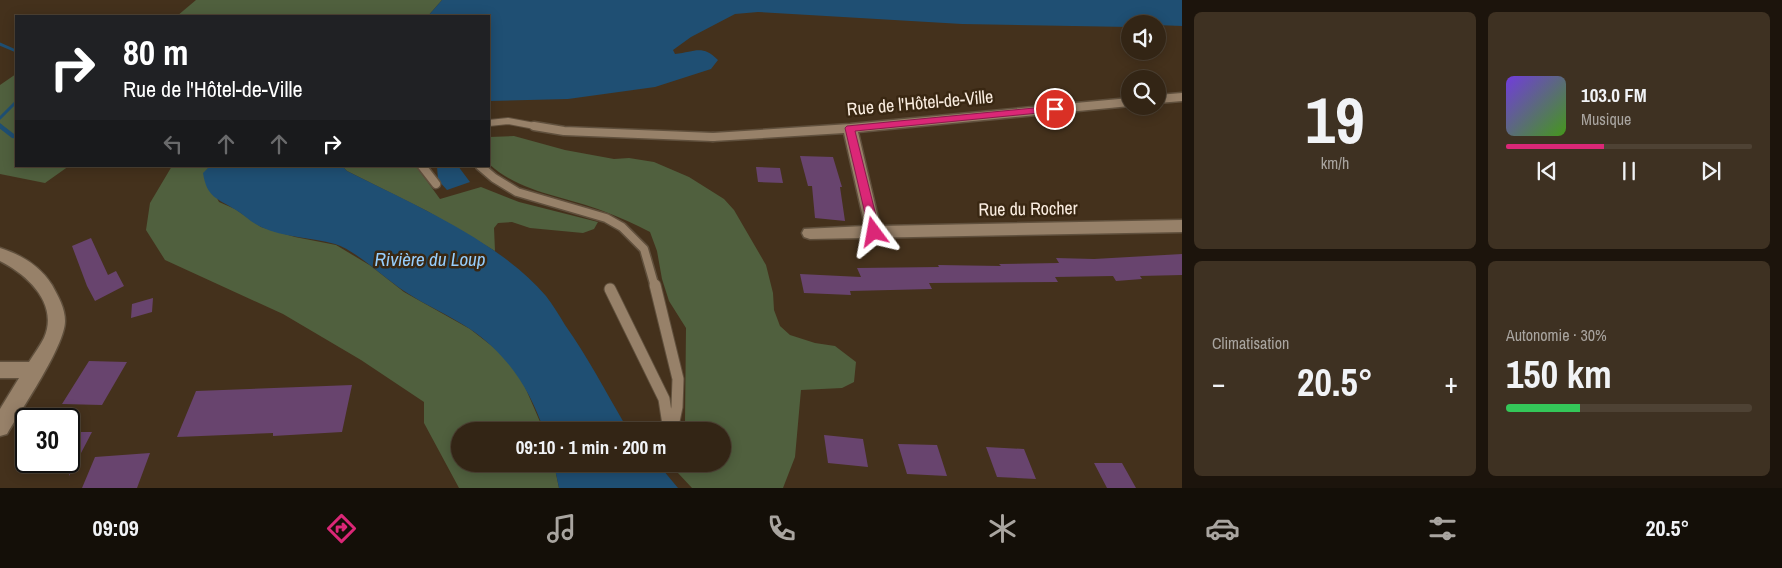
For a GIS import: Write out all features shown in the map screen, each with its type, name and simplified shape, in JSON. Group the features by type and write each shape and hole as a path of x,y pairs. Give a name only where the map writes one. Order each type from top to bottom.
{"street":[{"path":"1166,99 1182,97"},
{"name":"Rue de l'Hôtel-de-Ville","path":"713,137 850,128 1121,103"},
{"path":"850,128 874,232"},
{"name":"Rue du Rocher","path":"810,233 1182,226"},
{"path":"0,254 23,265 39,279 52,301 56,321 53,339 0,428"},
{"path":"0,370 35,370"}],"lane":[{"path":"490,118 501,122 561,131 713,137"},
{"path":"490,123 501,122"},
{"path":"423,167 436,184"},
{"path":"481,167 494,178 517,192 606,218 622,227 644,249 659,298 678,379 677,406 673,422"},
{"path":"610,289 664,399 668,422"}],"green space":[{"path":"196,0 442,0 429,15 178,15"},
{"path":"15,75 15,167 68,167 45,183 0,174 0,85"},
{"path":"514,136 565,150 614,159 629,158 654,162 689,177 724,199 734,210 766,265 773,293 774,310 780,326 790,335 815,343 835,346 856,362 854,382 842,388 801,390 795,457 783,488 692,488 678,473 731,472 731,422 685,422 686,328 669,301 662,279 657,251 650,232 603,211 529,188 501,174 490,165 490,137"},
{"path":"171,167 209,167 204,173 219,202 235,209 261,227 295,237 336,245 371,266 404,292 470,329 497,350 515,370 525,387 540,422 451,422 451,472 556,472 559,488 459,488 424,423 424,402 361,360 283,314 165,260 146,230 150,203"},
{"path":"343,167 417,167 440,199 481,187 519,202 598,222 594,229 583,233 530,228 512,222 498,223 494,228 495,251 427,211 347,171"}],"water":[{"path":"442,0 1182,0 1182,26 1166,25 1166,15 1121,15 1121,27 962,24 758,12 735,14 691,37 673,50 675,54 698,50 707,52 718,60 711,69 655,87 568,99 490,101 490,15 429,15"},
{"name":"Rivière du Loup","path":"209,167 343,167 347,171 453,225 504,258 527,276 546,296 588,361 623,422 540,422 532,401 516,374 495,350 470,329 404,291 343,247 270,231 261,227 218,200 210,193 203,173"},
{"path":"437,167 459,167 470,182 447,190 438,180"},
{"path":"556,472 665,472 678,488 559,488"}],"building":[{"path":"800,156 833,157 842,187 840,187 845,221 815,218 812,186 808,186"},
{"path":"756,167 780,168 783,183 758,182"},
{"path":"91,238 108,275 116,271 124,286 95,301 87,286 72,246"},
{"path":"1182,254 1182,275 1140,276 1142,279 1116,281 1113,276 1055,277 1058,282 929,283 932,289 850,291 851,295 804,293 800,274 861,277 857,268 939,267 938,265 1001,266 999,264 1059,263 1056,258 1094,259"},
{"path":"153,298 152,312 131,318 132,304"},
{"path":"89,361 127,362 102,405 62,404"},
{"path":"352,385 342,432 273,436 273,433 177,437 196,391"},
{"path":"80,432 92,432 80,455"},
{"path":"824,435 863,439 868,467 828,463"},
{"path":"898,444 937,445 947,476 907,474"},
{"path":"986,447 1024,449 1036,479 997,477"},
{"path":"150,453 137,488 82,488 95,457"},
{"path":"1094,463 1122,463 1136,488 1107,488"}],"waterway":[{"path":"0,44 15,51"},
{"path":"0,118 15,103"},
{"path":"1,127 15,136"}],"route":[{"path":"874,232 850,128 1055,109"}]}
